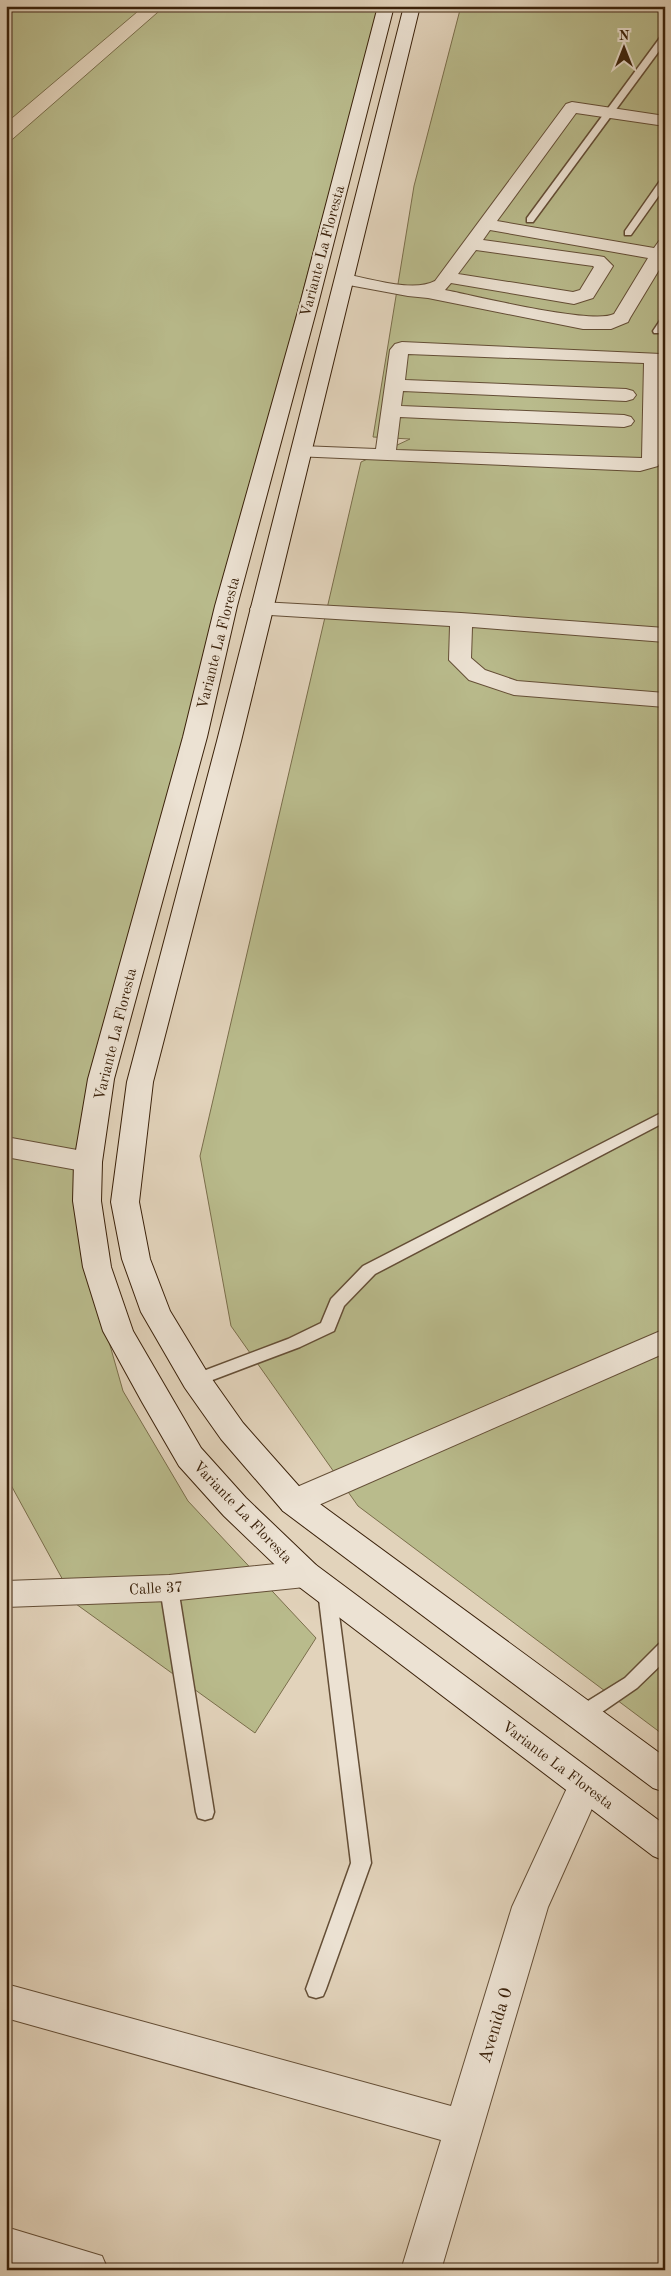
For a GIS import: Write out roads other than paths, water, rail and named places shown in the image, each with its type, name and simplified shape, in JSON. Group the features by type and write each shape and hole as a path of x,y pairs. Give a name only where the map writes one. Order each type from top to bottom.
{"main road":[{"name":"Variante La Floresta","path":"386,6 226,606 195,738 101,1079 88,1162 87,1201 97,1267 118,1330 190,1457 235,1507 316,1583 665,1845"},
{"name":"Variante La Floresta","path":"412,6 140,1082 125,1202 134,1250 156,1312 196,1380 232,1431 294,1502 665,1777"},
{"path":"428,292 441,285 447,278 572,107 665,121"},
{"path":"344,279 408,291 428,292 583,323 611,323 621,318 663,251 486,224"},
{"path":"447,278 574,298 587,294 604,266 598,261 472,244"},
{"path":"265,461 384,454 640,465 651,462 654,452 654,358 408,347 399,350 384,454"},
{"path":"393,385 626,395"},
{"path":"390,411 624,421"},
{"path":"261,609 461,620 665,635"},
{"path":"461,620 460,660 478,675 514,688 665,700"},
{"path":"101,1079 140,1082"},
{"path":"6,1148 88,1162"},
{"path":"294,1502 665,1340"},
{"name":"Calle 37","path":"6,1594 316,1583"},
{"name":"Avenida 0","path":"421,2270 530,1908 585,1786"},
{"path":"6,2001 464,2128"},
{"path":"6,2247 88,2270"}],"lane":[{"path":"530,220 665,37"},
{"path":"628,233 665,180"},
{"path":"658,331 665,321"},
{"path":"196,1380 294,1343 328,1326 336,1303 369,1270 665,1116"},
{"path":"316,1583 362,1863 316,1989"},
{"path":"169,1588 205,1812"},
{"path":"582,1715 631,1683 665,1649"}]}
